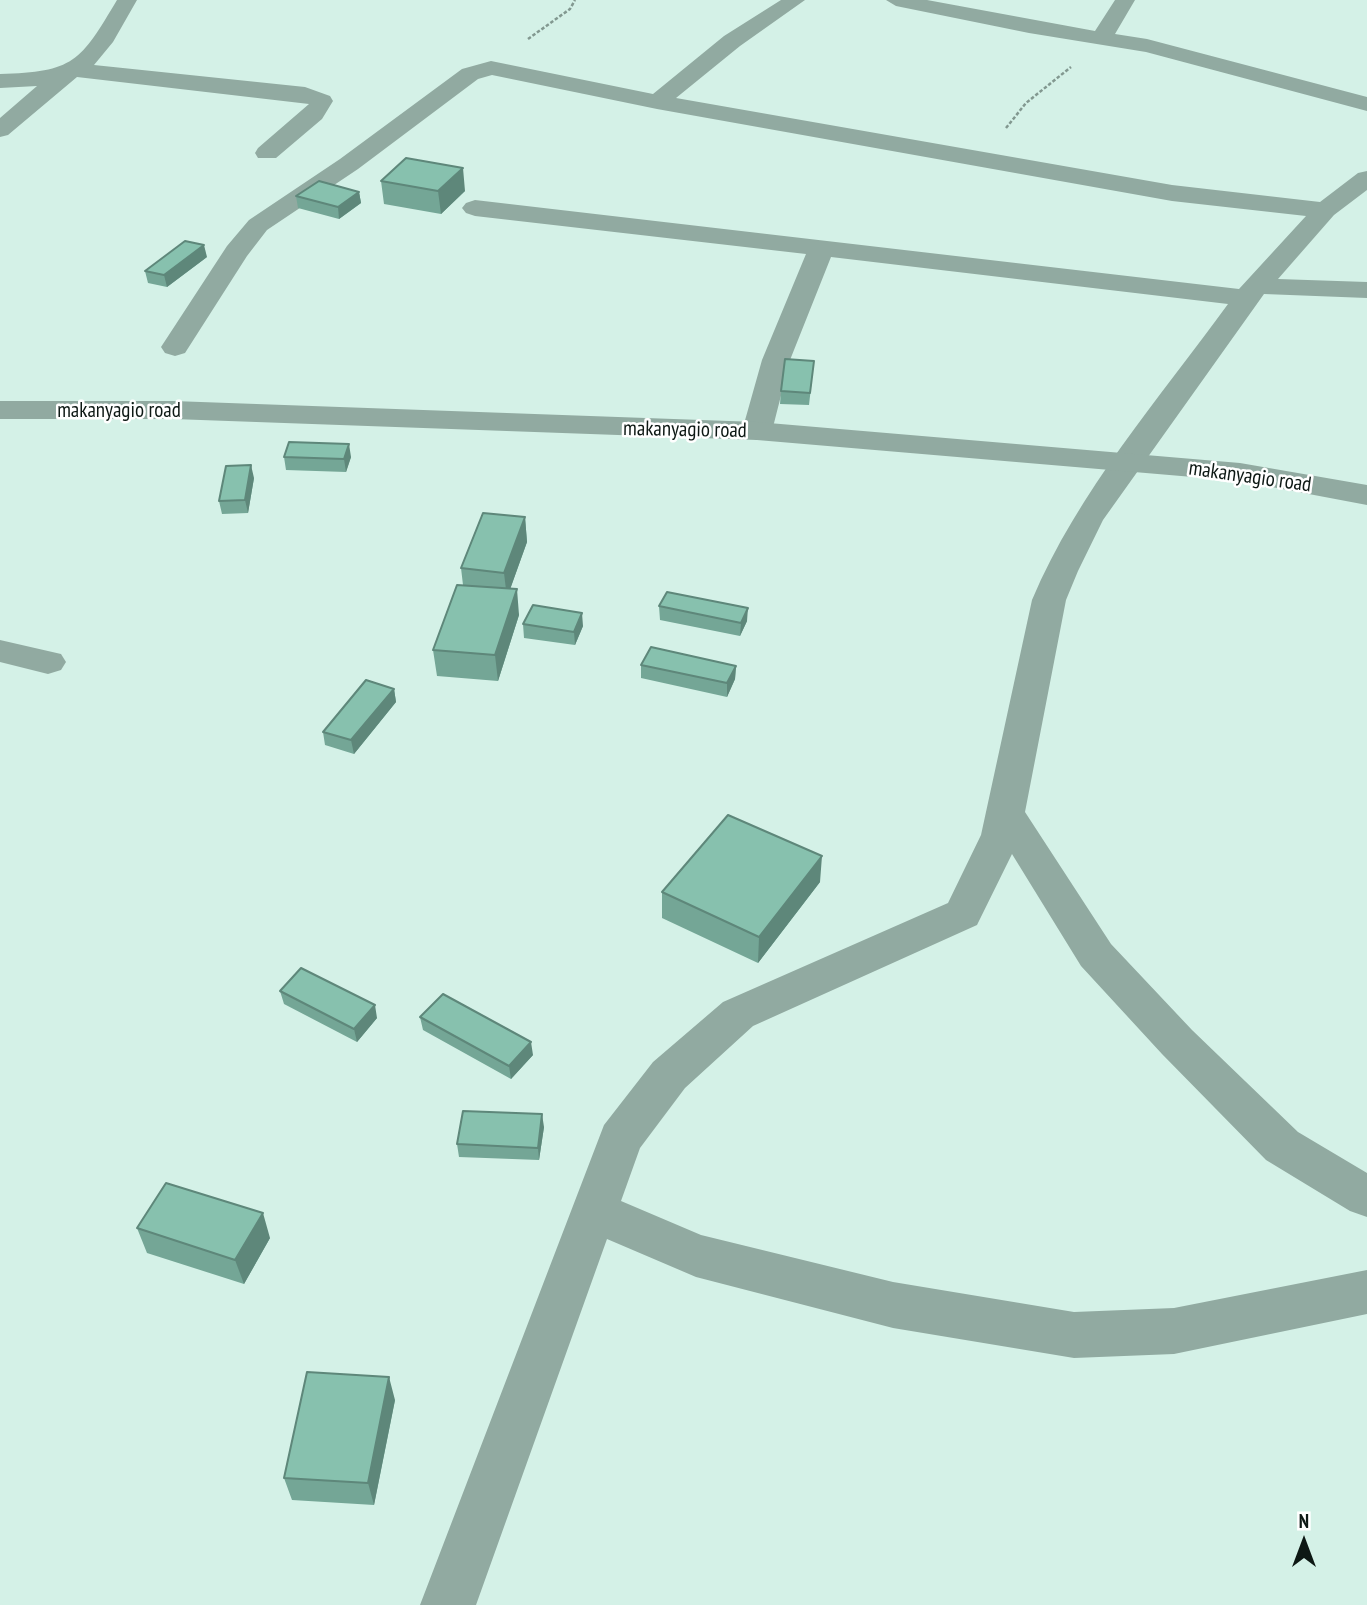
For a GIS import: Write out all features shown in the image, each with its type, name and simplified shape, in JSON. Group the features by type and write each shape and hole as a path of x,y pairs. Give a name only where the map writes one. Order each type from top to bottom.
{"street":[{"path":"0,131 68,74 94,57 127,0"},
{"path":"657,102 732,41 795,0"},
{"path":"896,0 1196,57 1367,104"},
{"path":"1102,38 1125,0"},
{"path":"175,347 236,252 258,225 470,74 491,68 657,102 1172,193 1325,210"},
{"path":"0,81 68,74 295,92 322,101 314,114 267,153"},
{"path":"448,1605 620,1139 669,1075 738,1014 963,914 1001,835 1049,600 1060,571 1087,520 1251,292 1325,210 1367,178"},
{"path":"475,208 1251,292 1367,290"},
{"path":"757,432 775,359 822,247"},
{"name":"makanyagio road","path":"0,410 173,410 757,432 1240,472 1367,495"},
{"path":"0,652 48,662"},
{"path":"1006,813 1096,955 1177,1042 1282,1146 1367,1197"},
{"path":"593,1211 696,1255 893,1305 1074,1335 1174,1331 1367,1293"}],"path":[{"path":"491,68 570,9 575,0"},
{"path":"982,159 1026,103 1076,63"}],"building":[{"path":"406,158 463,168 438,191 381,181"},
{"path":"319,181 359,192 338,207 296,196"},
{"path":"185,241 204,245 164,275 145,271"},
{"path":"785,359 814,361 810,393 781,391"},
{"path":"289,442 349,444 344,459 284,457"},
{"path":"251,465 245,500 219,501 226,466"},
{"path":"483,513 525,517 504,573 461,568"},
{"path":"457,585 517,589 495,655 433,650"},
{"path":"667,592 748,608 741,623 659,606"},
{"path":"533,605 582,613 574,632 523,624"},
{"path":"651,647 736,666 727,683 641,665"},
{"path":"366,680 394,689 351,740 323,732"},
{"path":"728,815 822,856 759,937 662,892"},
{"path":"301,968 375,1005 354,1029 280,991"},
{"path":"443,994 531,1042 509,1066 420,1017"},
{"path":"463,1111 542,1114 538,1148 457,1144"},
{"path":"166,1183 263,1213 235,1260 137,1228"},
{"path":"307,1372 389,1377 368,1483 284,1478"}]}
